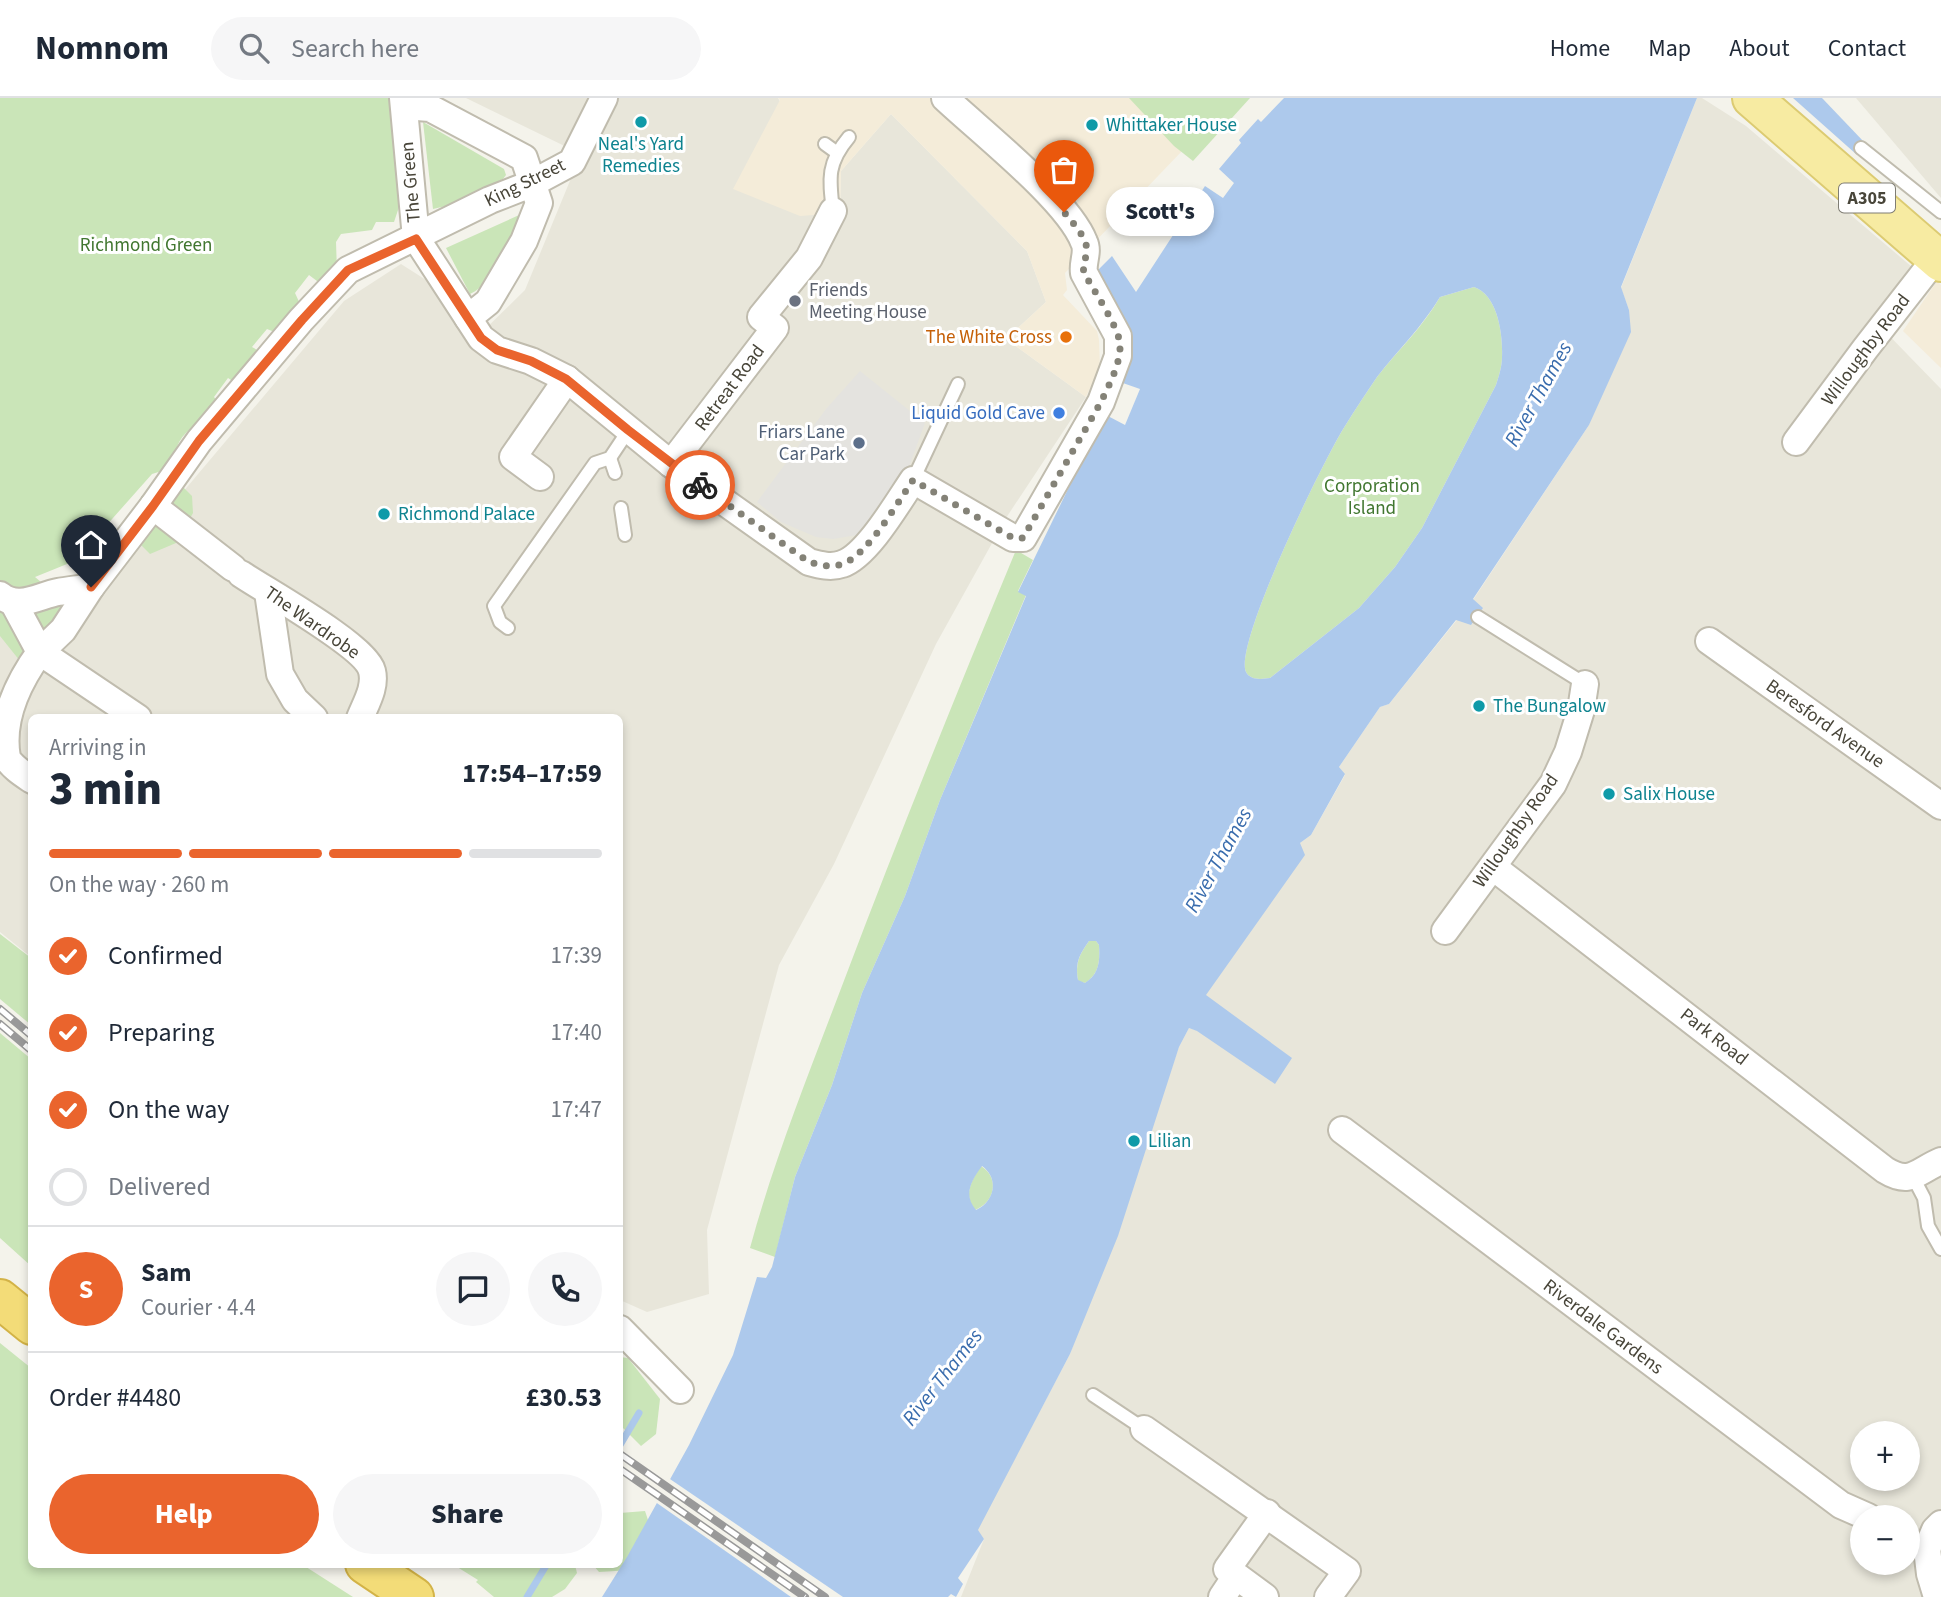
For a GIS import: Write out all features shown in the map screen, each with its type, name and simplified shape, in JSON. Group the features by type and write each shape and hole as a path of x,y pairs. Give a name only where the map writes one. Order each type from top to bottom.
{"highway":[{"path":"0,1299 28,1322"},
{"path":"371,1568 414,1597"}],"main road":[{"name":"A305","path":"1752,98 1939,260"}],"street":[{"name":"King Street","path":"416,239 490,200 531,184 572,162 604,98"},
{"path":"416,239 481,338 497,350 531,361 566,379 671,464 809,562 826,566 843,564 867,546 913,480 1013,538 1023,538 1027,536 1101,402 1118,356 1118,336 1084,273 1087,251 1083,239 1048,194 945,98"},
{"path":"404,102 430,108 524,158 539,203 524,241 488,302 468,318"},
{"name":"The Green","path":"28,777 7,757 0,736 2,712 40,652 63,630 91,587 199,441 302,320 348,270 416,239 404,102"},
{"name":"Retreat Road","path":"671,464 775,328 761,317 809,258 833,211"},
{"name":"Willoughby Road","path":"1796,442 1865,349 1939,260"},
{"path":"540,477 513,457 566,379"},
{"name":"The Wardrobe","path":"153,506 237,571 328,629 362,655 372,670 371,691 362,714"},
{"path":"6,599 27,602 56,592 91,587"},
{"path":"268,592 280,674 295,700 310,714"},
{"path":"6,599 40,652 132,714"},
{"name":"Beresford Avenue","path":"1710,641 1941,806"},
{"name":"Willoughby Road","path":"1445,931 1553,784 1568,751 1581,710 1585,684"},
{"name":"Park Road","path":"1493,867 1885,1170 1899,1178 1913,1177"},
{"name":"Riverdale Gardens","path":"1342,1130 1841,1505 1850,1509"},
{"path":"1913,1177 1941,1161"},
{"path":"623,1332 680,1390"},
{"path":"1144,1429 1347,1571 1328,1597"},
{"path":"1265,1597 1229,1587 1227,1569 1267,1513"},
{"path":"1920,1539 1941,1524"},
{"path":"1920,1549 1937,1597"}],"lane":[{"path":"833,211 831,166 836,152 849,137"},
{"path":"825,144 836,152"},
{"path":"1861,148 1941,212"},
{"path":"913,480 958,384"},
{"path":"508,628 500,622 495,606 595,463 610,458 628,430"},
{"path":"610,458 615,473"},
{"path":"621,509 625,535"},
{"path":"1478,617 1585,684"},
{"path":"1913,1177 1924,1198 1928,1226 1941,1249"},
{"path":"1093,1395 1144,1429"}],"shaded area":[{"path":"466,98 778,98 840,213 841,171 891,114 1027,251 1046,302 1006,339 1086,397 1006,518 936,644 834,864 779,965 707,1230 709,1294 647,1312 623,1301 623,714 28,714 28,955 0,932 0,623 80,614 344,301 401,264 448,294 475,339 525,290 581,154"},
{"path":"778,98 1135,98 1183,150 1065,273 1067,290 1063,295 1097,331 1099,340 1100,367 1086,397 1006,339 1046,302 1027,251 891,114 841,171 840,213 800,216 733,189 780,100"},
{"path":"1697,98 1702,98 1746,126 1912,267 1874,320 1941,389 1941,1597 961,1597 984,1539 977,1530 1070,1354 1179,1047 1189,1028 1292,1059 1205,995 1239,947 1300,843 1311,835 1345,775 1339,767 1380,707 1389,704 1473,600 1589,425 1629,310 1621,288"},
{"path":"1856,98 1941,98 1941,198"},
{"path":"1937,281 1941,285 1941,368 1903,331"},
{"name":"Friars Lane Car Park","path":"860,371 925,423 910,464 857,535 833,539 816,537 781,522 757,502 826,409"}],"green space":[{"name":"Richmond Green","path":"0,98 393,98 399,207 394,222 376,222 372,230 341,234 336,242 337,271 321,284 309,275 295,293 301,306 277,333 267,329 252,347 259,351 234,382 228,378 214,397 219,403 212,412 185,434 173,464 152,474 97,536 101,547 88,560 77,556 72,562 35,577 66,603 57,629 20,661 0,636"},
{"path":"1129,98 1250,98 1193,161 1174,146"},
{"path":"423,122 504,169 506,175 503,179 446,206 433,209"},
{"path":"526,212 488,280 470,294 446,248"},
{"name":"Corporation Island","path":"1474,287 1489,298 1494,307 1502,348 1500,371 1496,385 1422,528 1395,567 1359,608 1270,678 1251,677 1246,672 1246,655 1266,590 1334,444 1377,377 1440,297"},
{"path":"176,480 192,496 193,513 176,543 150,554 135,539"},
{"path":"1016,550 1033,560 1018,591 1026,595 940,800 905,896 862,993 832,1085 795,1177 775,1257 750,1248 782,1146 819,1045 907,817"},
{"path":"0,934 28,956 28,1022 0,999"},
{"path":"1089,941 1096,941 1099,945 1099,962 1096,972 1085,983 1078,981 1077,969 1080,955"},
{"path":"0,1033 28,1056 28,1263 0,1238"},
{"path":"981,1166 991,1177 993,1190 987,1201 975,1210 969,1193"},
{"path":"0,1343 28,1366 28,1568 308,1568 353,1597 0,1597"},
{"path":"623,1357 628,1358 660,1399 656,1434 641,1446 623,1428"},
{"path":"645,1511 657,1547 632,1570 599,1572 596,1568 623,1568 623,1513"},
{"path":"459,1568 576,1568 577,1573 565,1589 552,1597 494,1597 476,1582 478,1580"}],"water":[{"name":"River Thames","path":"1284,98 1697,98 1621,287 1629,310 1631,332 1589,425 1473,599 1483,608 1471,625 1456,620 1389,704 1380,707 1339,767 1345,774 1311,835 1300,843 1305,855 1206,995 1292,1058 1275,1084 1189,1028 1179,1047 1118,1236 1070,1354 978,1530 984,1539 958,1578 963,1584 956,1597 951,1594 948,1597 602,1597 620,1568 623,1568 623,1563 689,1445 733,1355 757,1277 766,1278 772,1267 795,1177 832,1085 862,993 905,896 940,800 1026,596 1018,592 1120,382 1132,335 1098,270 1112,256 1136,292 1205,186 1223,198 1234,183 1219,169 1258,119 1261,122","holes":["1474,287 1482,291 1494,307 1500,327 1500,371 1496,385 1422,528 1395,567 1359,608 1270,678 1251,677 1246,672 1246,655 1266,590 1334,444 1377,377 1440,297","1089,941 1096,941 1099,945 1099,957 1096,972 1085,983 1078,980 1077,969 1079,959","982,1166 988,1171 993,1184 991,1196 976,1210 969,1193"]},
{"path":"1793,98 1822,98 1864,142 1856,154"}],"pier":[{"path":"1120,382 1140,389 1125,425 1106,415"},
{"path":"667,1477 843,1597 791,1597 654,1501"}],"waterway":[{"path":"623,1440 639,1413"},
{"path":"527,1597 545,1568"}],"railway":[{"path":"0,1009 28,1033"},
{"path":"0,1024 28,1048"},
{"path":"623,1456 825,1597"},
{"path":"623,1471 805,1597"}],"way so far":[{"path":"700,485 809,562 826,566 843,564 867,546 913,480 1013,538 1027,536 1110,384 1120,342 1084,273 1086,244 1064,212"}],"place":[{"name":"Neal's Yard Remedies","path":"641,122"},
{"name":"Whittaker House","path":"1092,125"},
{"name":"Scott's","path":"1064,212"},
{"name":"Friends Meeting House","path":"795,301"},
{"name":"The White Cross","path":"1066,337"},
{"name":"Liquid Gold Cave","path":"1059,413"},
{"name":"Friars Lane Car Park","path":"859,443"},
{"name":"Richmond Palace","path":"384,514"},
{"name":"The Bungalow","path":"1479,706"},
{"name":"Salix House","path":"1609,794"},
{"name":"Lilian","path":"1134,1141"}],"route":[{"path":"91,587 199,441 348,270 416,239 481,338 497,350 531,361 566,379 700,485"}]}
